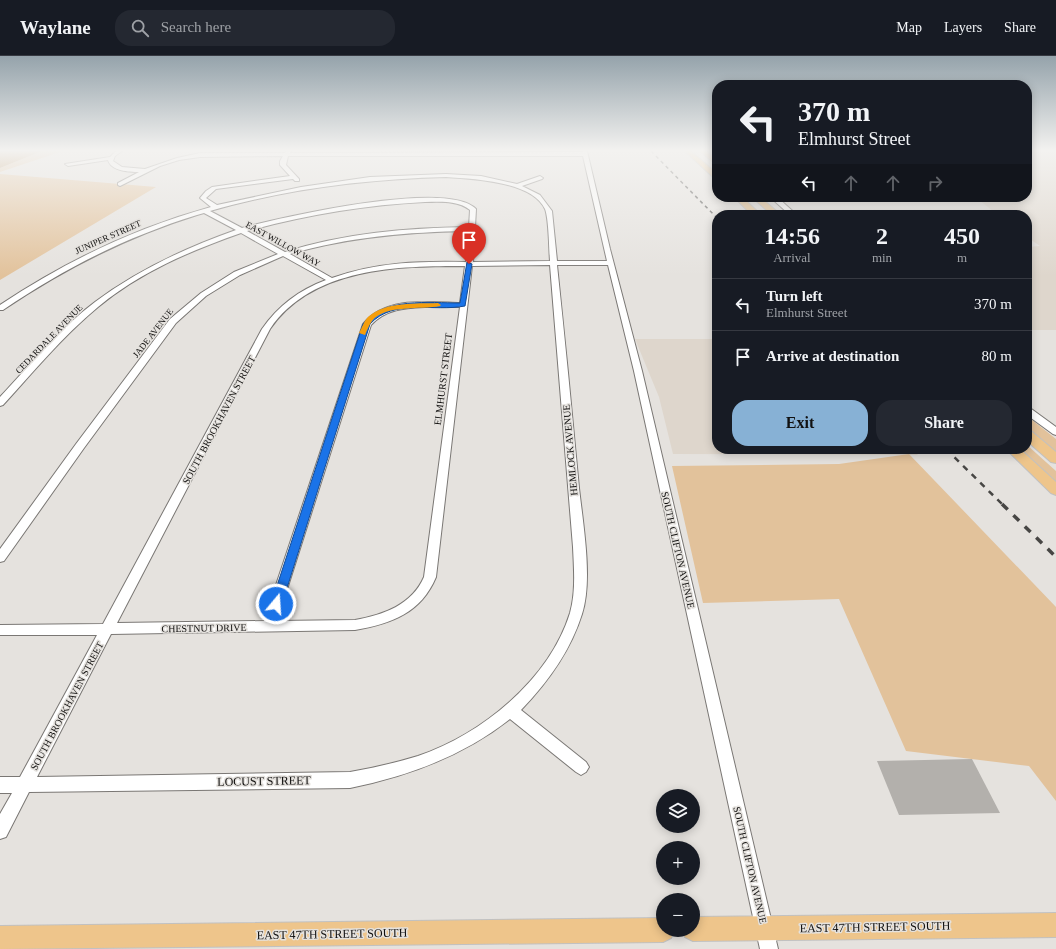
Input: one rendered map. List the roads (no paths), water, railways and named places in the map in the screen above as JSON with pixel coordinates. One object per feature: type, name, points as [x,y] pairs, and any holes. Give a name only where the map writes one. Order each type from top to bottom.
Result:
[{"type":"main road","points":[[743,202],[752,210]]},
{"type":"main road","points":[[762,202],[771,210]]},
{"type":"main road","points":[[1032,438],[1056,458]]},
{"type":"main road","points":[[1017,454],[1056,490]]},
{"type":"main road","name":"EAST 47TH STREET SOUTH","points":[[700,930],[766,939],[1056,924]]},
{"type":"main road","name":"EAST 47TH STREET SOUTH","points":[[0,938],[86,943],[656,930]]},
{"type":"street","points":[[207,193],[203,198],[216,208]]},
{"type":"street","name":"JUNIPER STREET","points":[[0,308],[52,274],[96,251],[149,229],[216,208],[281,193]]},
{"type":"street","name":"HEMLOCK AVENUE","points":[[510,710],[536,683],[557,655],[571,627],[579,599],[580,576],[579,547],[549,211],[539,198],[529,193]]},
{"type":"street","name":"SOUTH CLIFTON AVENUE","points":[[595,193],[610,263],[638,371],[766,939]]},
{"type":"street","name":"ELMHURST STREET","points":[[423,592],[430,577],[469,264],[474,211],[470,206],[452,201],[433,201]]},
{"type":"street","name":"CEDARDALE AVENUE","points":[[0,403],[82,316],[113,292],[136,277],[170,259],[206,243],[293,217],[328,210],[386,203],[433,201]]},
{"type":"street","points":[[779,202],[788,210]]},
{"type":"street","name":"EAST WILLOW WAY","points":[[206,211],[331,280]]},
{"type":"street","name":"JADE AVENUE","points":[[0,558],[80,446],[177,316],[194,300],[217,285],[245,270],[284,254],[326,242],[372,233],[417,229],[472,229]]},
{"type":"street","name":"SOUTH BROOKHAVEN STREET","points":[[0,831],[271,322],[295,299],[308,290],[331,280],[362,270],[382,266],[414,264],[610,263]]},
{"type":"street","points":[[269,627],[366,324],[374,315],[398,307],[420,305],[463,305]]},
{"type":"street","points":[[1032,414],[1056,432]]},
{"type":"street","name":"CHESTNUT DRIVE","points":[[0,630],[355,625],[374,622],[392,615],[408,605],[423,592]]},
{"type":"street","points":[[510,710],[581,767]]},
{"type":"street","name":"LOCUST STREET","points":[[0,785],[350,780],[367,778],[406,768],[444,753],[479,733],[510,710]]},
{"type":"railway","points":[[692,193],[712,213]]},
{"type":"railway","points":[[951,454],[1003,505]]},
{"type":"railway","points":[[1002,504],[1056,557]]}]
